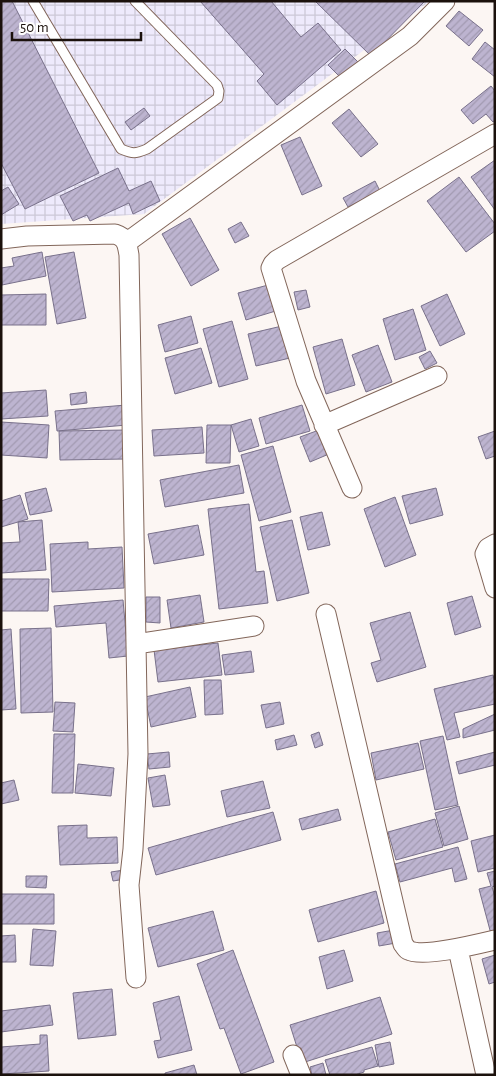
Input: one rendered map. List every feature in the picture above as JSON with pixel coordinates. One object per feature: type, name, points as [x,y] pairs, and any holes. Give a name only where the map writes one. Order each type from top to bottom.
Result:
[{"type":"street","points":[[126,243],[410,36],[445,1]]},
{"type":"street","points":[[352,488],[306,381],[271,268],[277,260],[495,134]]},
{"type":"street","points":[[1,239],[27,236],[115,234],[122,236],[129,255],[138,754],[133,849],[128,885],[136,978]]},
{"type":"street","points":[[324,425],[437,376]]},
{"type":"street","points":[[495,544],[488,548],[485,554],[495,588]]},
{"type":"street","points":[[326,614],[403,944],[408,950],[418,952],[458,949],[495,940]]},
{"type":"street","points":[[136,644],[254,626]]},
{"type":"street","points":[[458,949],[486,1075]]},
{"type":"street","points":[[293,1055],[301,1075]]},
{"type":"lane","points":[[33,1],[121,150],[136,153],[147,149],[218,98],[219,91],[217,85],[135,1]]},
{"type":"shaded area","points":[[1,1],[430,1],[144,214],[1,224]]},
{"type":"building","points":[[1,1],[12,1],[99,173],[25,209],[1,163]]},
{"type":"building","points":[[200,1],[271,1],[301,37],[318,23],[341,50],[277,105],[257,81],[264,74]]},
{"type":"building","points":[[315,1],[425,1],[371,56]]},
{"type":"building","points":[[459,11],[483,30],[469,46],[446,26]]},
{"type":"building","points":[[485,42],[495,50],[495,77],[472,59]]},
{"type":"building","points":[[345,49],[358,62],[342,79],[328,65]]},
{"type":"building","points":[[491,86],[495,91],[495,121],[493,122],[486,114],[473,124],[461,110]]},
{"type":"building","points":[[144,108],[150,116],[131,130],[125,122]]},
{"type":"building","points":[[349,109],[378,144],[361,157],[332,123]]},
{"type":"building","points":[[300,137],[322,186],[302,195],[281,145]]},
{"type":"building","points":[[495,160],[495,210],[471,177]]},
{"type":"building","points":[[118,168],[129,191],[151,181],[160,201],[133,214],[129,203],[90,221],[87,215],[73,221],[60,196]]},
{"type":"building","points":[[459,177],[495,224],[495,231],[466,252],[427,201]]},
{"type":"building","points":[[375,181],[380,191],[348,207],[343,198]]},
{"type":"building","points":[[8,187],[19,204],[1,215],[1,191]]},
{"type":"building","points":[[190,218],[219,270],[191,286],[162,234]]},
{"type":"building","points":[[241,222],[249,236],[235,243],[228,229]]},
{"type":"building","points":[[42,252],[46,276],[2,285],[1,268],[14,266],[12,258]]},
{"type":"building","points":[[74,252],[86,318],[57,324],[45,257]]},
{"type":"building","points":[[272,284],[279,310],[246,320],[238,293]]},
{"type":"building","points":[[306,290],[310,307],[298,310],[294,292]]},
{"type":"building","points":[[46,294],[46,325],[1,325],[1,295]]},
{"type":"building","points":[[447,294],[465,334],[440,346],[421,306]]},
{"type":"building","points":[[413,309],[426,350],[395,360],[383,319]]},
{"type":"building","points":[[191,316],[198,343],[165,352],[158,325]]},
{"type":"building","points":[[232,321],[248,379],[219,387],[203,329]]},
{"type":"building","points":[[282,326],[290,358],[256,366],[248,334]]},
{"type":"building","points":[[342,339],[355,385],[326,394],[313,347]]},
{"type":"building","points":[[378,345],[392,382],[366,392],[352,355]]},
{"type":"building","points":[[201,348],[212,383],[175,394],[165,358]]},
{"type":"building","points":[[430,351],[437,363],[425,369],[419,357]]},
{"type":"building","points":[[46,390],[48,416],[1,419],[1,393]]},
{"type":"building","points":[[86,392],[87,403],[71,405],[70,394]]},
{"type":"building","points":[[126,405],[127,425],[57,431],[55,411]]},
{"type":"building","points":[[302,405],[310,431],[266,444],[259,418]]},
{"type":"building","points":[[251,419],[259,446],[239,452],[231,425]]},
{"type":"building","points":[[1,422],[49,425],[47,458],[1,455]]},
{"type":"building","points":[[207,425],[231,425],[230,463],[206,463]]},
{"type":"building","points":[[202,427],[204,453],[154,456],[152,430]]},
{"type":"building","points":[[126,430],[127,459],[60,460],[59,431]]},
{"type":"building","points":[[319,430],[329,454],[310,462],[300,437]]},
{"type":"building","points":[[495,431],[495,456],[486,459],[478,437]]},
{"type":"building","points":[[273,446],[291,512],[259,521],[241,455]]},
{"type":"building","points":[[239,465],[244,493],[165,507],[160,480]]},
{"type":"building","points":[[46,488],[52,511],[30,515],[25,493]]},
{"type":"building","points":[[436,488],[443,515],[410,524],[402,496]]},
{"type":"building","points":[[20,495],[28,519],[1,527],[1,501]]},
{"type":"building","points":[[395,497],[416,555],[385,567],[364,509]]},
{"type":"building","points":[[249,504],[256,572],[264,571],[268,603],[219,609],[208,509]]},
{"type":"building","points":[[322,512],[330,545],[308,550],[300,517]]},
{"type":"building","points":[[42,520],[46,570],[1,573],[1,543],[20,542],[18,522]]},
{"type":"building","points":[[292,520],[309,593],[277,601],[260,527]]},
{"type":"building","points":[[198,525],[204,555],[154,564],[148,534]]},
{"type":"building","points":[[88,542],[88,549],[122,547],[124,588],[52,592],[50,544]]},
{"type":"building","points":[[1,579],[49,579],[48,611],[1,611]]},
{"type":"building","points":[[200,595],[204,622],[171,628],[167,600]]},
{"type":"building","points":[[472,596],[481,627],[455,635],[447,603]]},
{"type":"building","points":[[146,597],[160,597],[160,623],[146,622]]},
{"type":"building","points":[[123,600],[128,656],[109,658],[106,623],[56,627],[54,606]]},
{"type":"building","points":[[410,612],[426,667],[377,682],[371,663],[381,660],[370,623]]},
{"type":"building","points":[[51,628],[53,712],[21,713],[20,629]]},
{"type":"building","points":[[11,629],[16,709],[1,710],[1,630]]},
{"type":"building","points":[[218,643],[222,675],[158,682],[154,650]]},
{"type":"building","points":[[251,651],[254,672],[225,675],[222,655]]},
{"type":"building","points":[[493,675],[495,704],[454,713],[460,737],[447,740],[434,689]]},
{"type":"building","points":[[204,680],[221,680],[223,714],[205,715]]},
{"type":"building","points":[[190,687],[196,717],[151,727],[145,697]]},
{"type":"building","points":[[55,702],[75,703],[73,732],[53,731]]},
{"type":"building","points":[[280,702],[284,724],[266,728],[261,705]]},
{"type":"building","points":[[495,714],[495,730],[463,738],[463,729]]},
{"type":"building","points":[[319,732],[323,745],[315,748],[311,735]]},
{"type":"building","points":[[54,734],[75,734],[73,793],[52,793]]},
{"type":"building","points":[[294,735],[297,745],[277,750],[275,740]]},
{"type":"building","points":[[443,736],[458,805],[435,810],[420,741]]},
{"type":"building","points":[[418,743],[424,769],[376,780],[371,753]]},
{"type":"building","points":[[169,752],[170,767],[149,769],[147,754]]},
{"type":"building","points":[[495,752],[495,765],[459,774],[456,762]]},
{"type":"building","points":[[78,764],[114,768],[111,796],[75,793]]},
{"type":"building","points":[[165,775],[170,805],[153,807],[148,778]]},
{"type":"building","points":[[14,780],[19,800],[1,804],[1,783]]},
{"type":"building","points":[[263,781],[270,808],[227,817],[221,791]]},
{"type":"building","points":[[459,806],[468,839],[444,846],[435,813]]},
{"type":"building","points":[[338,809],[341,820],[302,830],[299,819]]},
{"type":"building","points":[[273,812],[281,840],[156,875],[148,848]]},
{"type":"building","points":[[435,819],[443,847],[396,860],[388,832]]},
{"type":"building","points":[[87,825],[87,838],[117,837],[118,863],[60,865],[58,826]]},
{"type":"building","points":[[495,835],[495,868],[478,872],[471,841]]},
{"type":"building","points":[[458,847],[467,879],[455,882],[452,868],[400,882],[395,864]]},
{"type":"building","points":[[124,870],[126,879],[113,881],[111,872]]},
{"type":"building","points":[[495,871],[495,886],[492,887],[495,897],[495,933],[491,934],[479,889],[491,886],[487,873]]},
{"type":"building","points":[[26,876],[47,876],[46,888],[26,887]]},
{"type":"building","points":[[376,891],[384,923],[318,942],[309,910]]},
{"type":"building","points":[[1,894],[54,894],[54,924],[1,924]]},
{"type":"building","points":[[213,911],[224,950],[158,967],[148,928]]},
{"type":"building","points":[[33,929],[56,931],[53,966],[30,965]]},
{"type":"building","points":[[394,930],[396,943],[379,946],[377,933]]},
{"type":"building","points":[[15,935],[16,962],[1,962],[1,936]]},
{"type":"building","points":[[233,950],[274,1062],[241,1074],[224,1028],[220,1029],[197,964]]},
{"type":"building","points":[[344,950],[353,981],[327,989],[319,957]]},
{"type":"building","points":[[495,955],[495,982],[489,984],[482,959]]},
{"type":"building","points":[[112,989],[116,1035],[78,1039],[73,993]]},
{"type":"building","points":[[179,996],[192,1050],[158,1058],[154,1041],[161,1040],[153,1003]]},
{"type":"building","points":[[380,997],[392,1034],[302,1063],[290,1025]]},
{"type":"building","points":[[50,1005],[53,1025],[1,1032],[1,1011]]},
{"type":"building","points":[[40,1035],[47,1035],[49,1071],[1,1074],[1,1047],[40,1044]]},
{"type":"building","points":[[390,1042],[394,1064],[379,1067],[375,1045]]},
{"type":"building","points":[[372,1047],[378,1066],[355,1075],[330,1075],[325,1060]]},
{"type":"building","points":[[323,1063],[326,1075],[312,1075],[310,1067]]},
{"type":"building","points":[[194,1065],[197,1075],[165,1075],[165,1073]]}]
